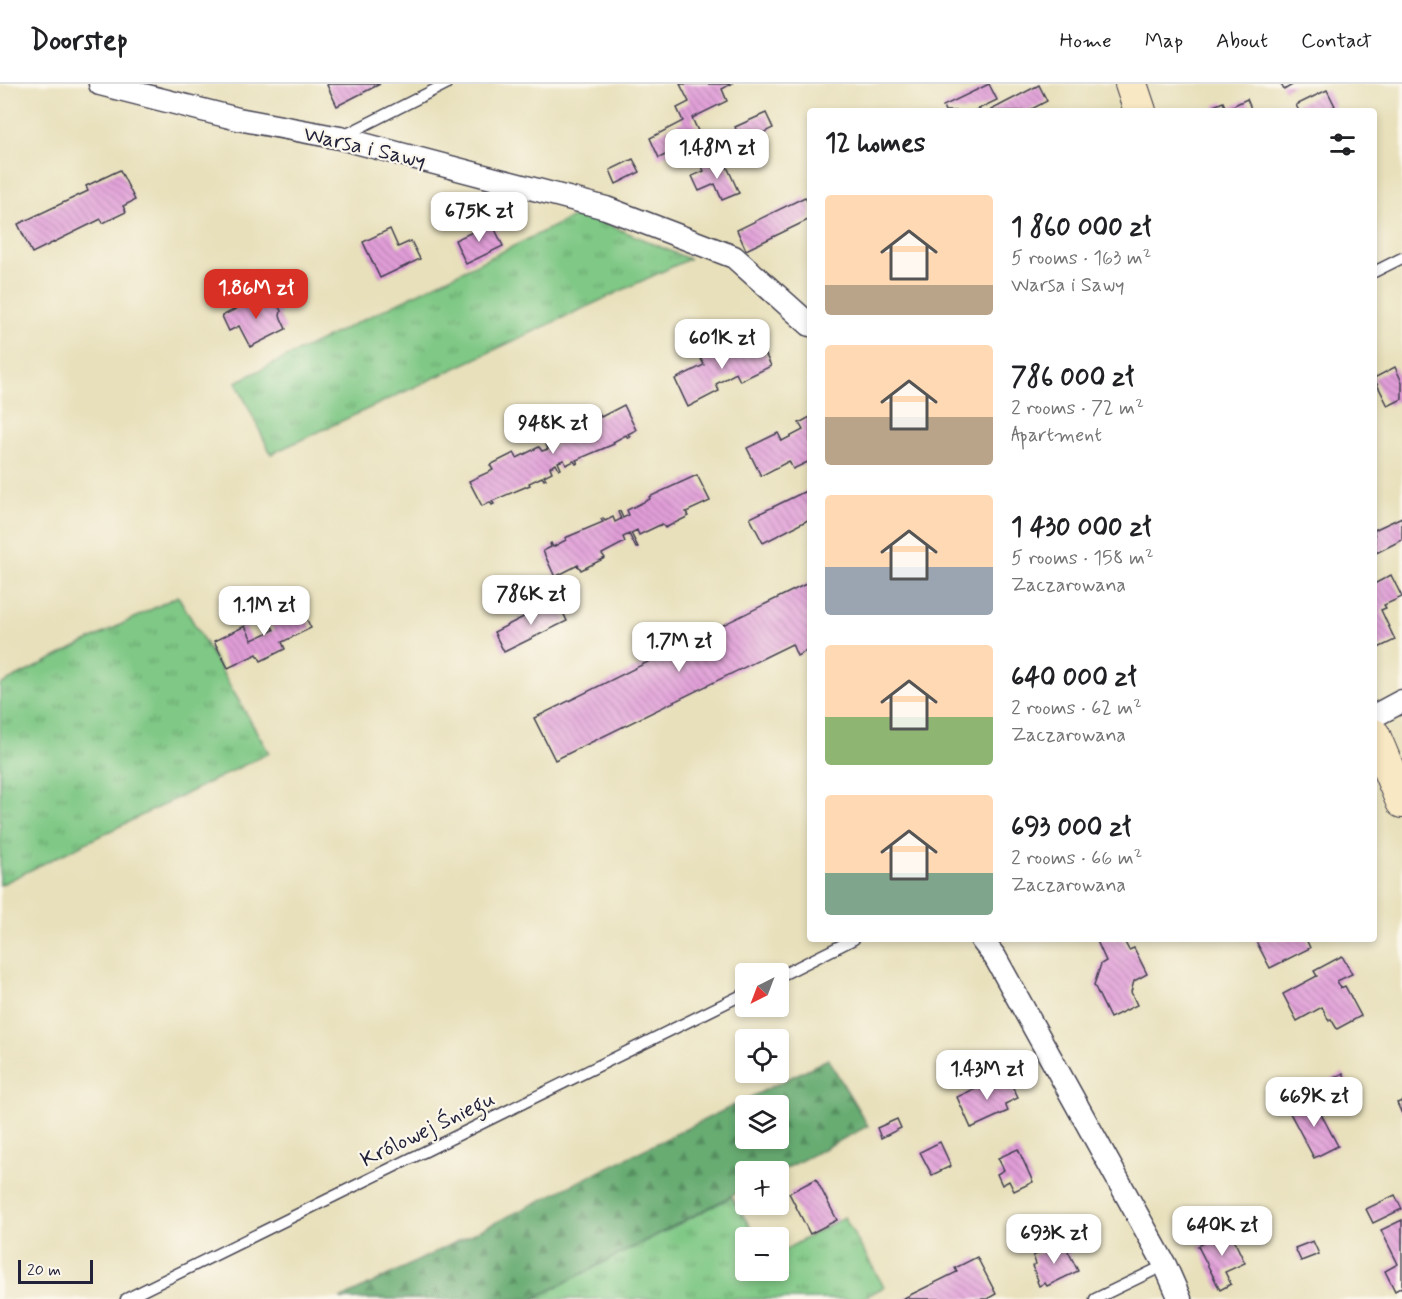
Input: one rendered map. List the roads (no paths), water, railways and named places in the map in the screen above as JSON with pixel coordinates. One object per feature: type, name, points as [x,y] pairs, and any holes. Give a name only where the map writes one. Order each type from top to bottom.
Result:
[{"type":"main road","points":[[1131,84],[1139,108]]},
{"type":"main road","points":[[1377,742],[1402,802]]},
{"type":"street","name":"Warsa i Sawy","points":[[100,84],[238,119],[340,138],[606,208],[734,257],[807,322]]},
{"type":"street","points":[[1377,714],[1402,701]]},
{"type":"street","points":[[983,942],[1000,968],[1165,1265],[1180,1299]]},
{"type":"lane","points":[[340,138],[446,84]]},
{"type":"lane","points":[[1377,270],[1402,258]]},
{"type":"lane","points":[[789,971],[848,942]]},
{"type":"lane","name":"Królowej Śniegu","points":[[126,1299],[735,998]]},
{"type":"lane","points":[[1095,1299],[1165,1265]]}]
